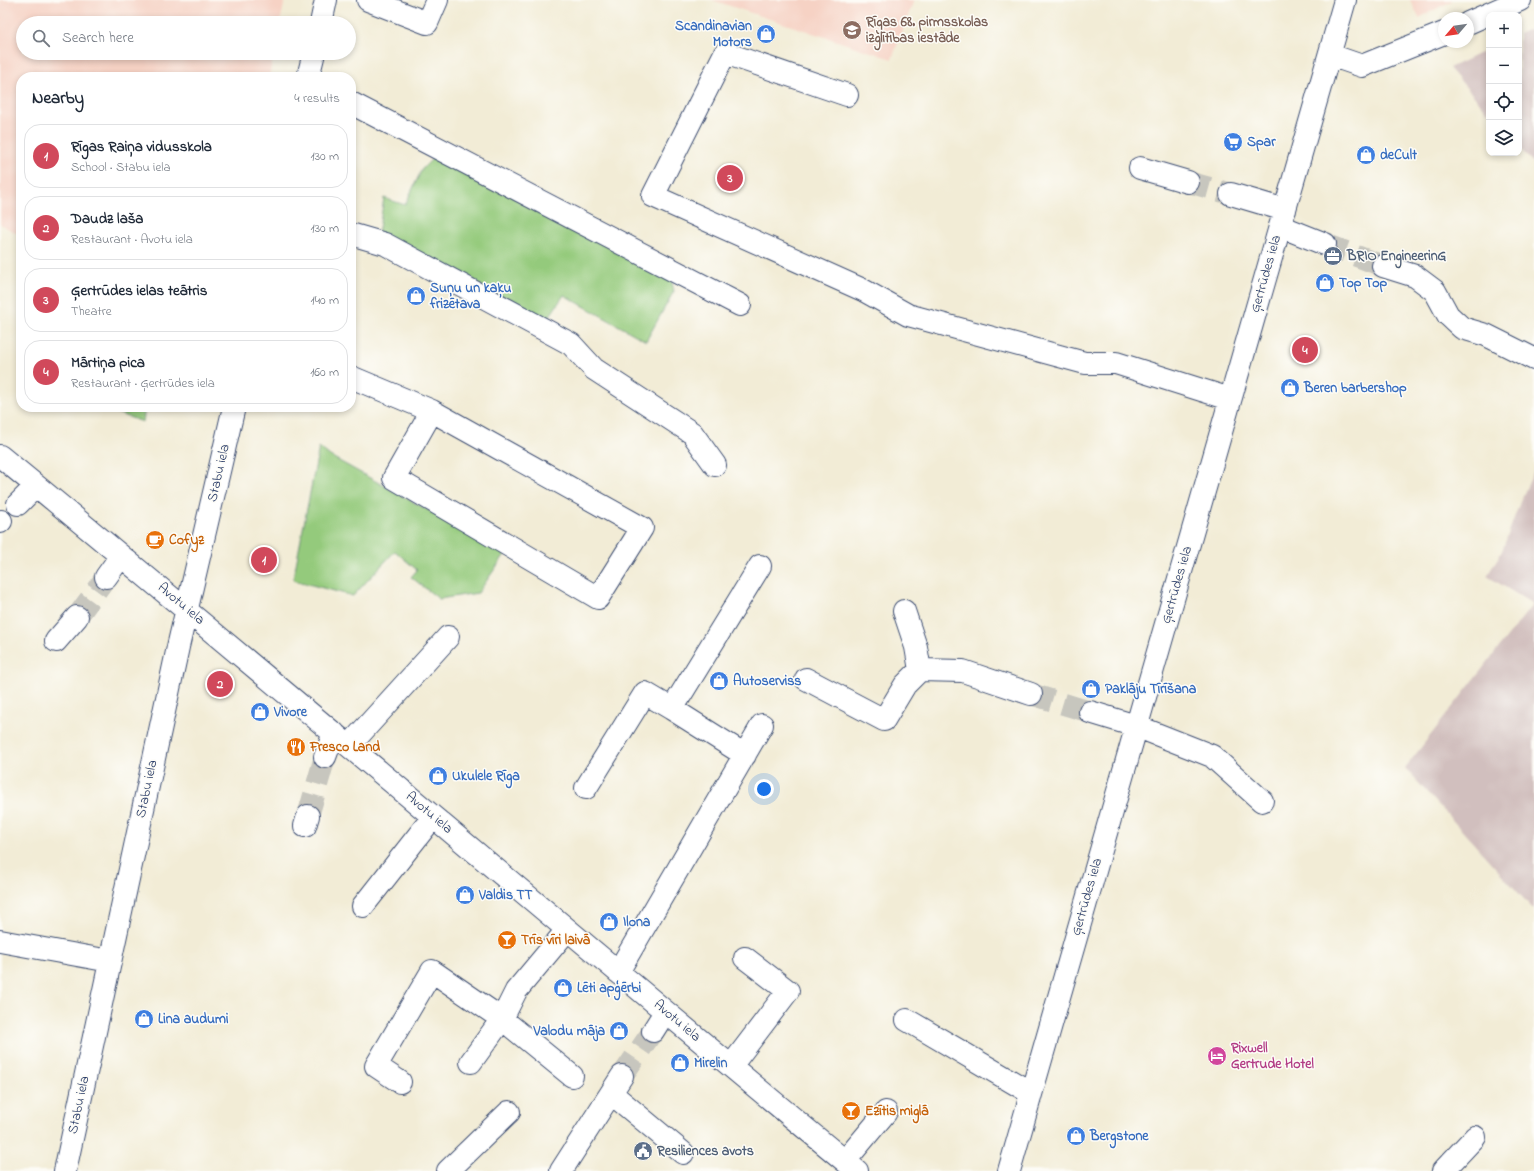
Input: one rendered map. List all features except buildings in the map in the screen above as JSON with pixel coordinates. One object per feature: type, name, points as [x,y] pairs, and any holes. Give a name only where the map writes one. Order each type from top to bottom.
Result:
[{"type":"street","points":[[323,16],[326,0]]},
{"type":"street","points":[[368,0],[427,23],[437,0]]},
{"type":"street","name":"Ģertrūdes iela","points":[[1009,1171],[1345,0]]},
{"type":"street","points":[[1474,20],[1520,0]]},
{"type":"street","points":[[1330,55],[1362,66],[1438,35]]},
{"type":"street","points":[[847,96],[725,53],[653,196],[862,290],[908,315],[1085,363],[1116,363],[1230,399]]},
{"type":"street","points":[[309,72],[312,60]]},
{"type":"street","points":[[356,106],[740,305]]},
{"type":"street","points":[[1140,168],[1188,182]]},
{"type":"street","points":[[1231,194],[1283,218],[1326,244]]},
{"type":"street","points":[[356,236],[385,244],[571,344],[594,369],[692,433],[715,465]]},
{"type":"street","points":[[1383,266],[1415,276],[1435,291],[1448,315],[1462,328],[1486,335],[1534,359]]},
{"type":"street","points":[[356,379],[432,411],[642,528],[598,598],[394,478],[432,411]]},
{"type":"street","name":"Stabu iela","points":[[64,1171],[187,609],[233,412]]},
{"type":"street","name":"Avotu iela","points":[[0,456],[187,609],[433,818],[851,1166]]},
{"type":"street","points":[[18,504],[36,486]]},
{"type":"street","points":[[106,577],[121,556]]},
{"type":"street","points":[[672,709],[760,566]]},
{"type":"street","points":[[904,611],[916,648],[920,670]]},
{"type":"street","points":[[56,641],[77,617]]},
{"type":"street","points":[[325,758],[448,637]]},
{"type":"street","points":[[806,679],[884,720],[905,685],[920,670],[963,672],[1031,694]]},
{"type":"street","points":[[586,788],[645,693],[745,755]]},
{"type":"street","points":[[1090,712],[1136,726],[1212,756],[1262,801]]},
{"type":"street","points":[[618,972],[762,725]]},
{"type":"street","points":[[363,906],[433,818]]},
{"type":"street","points":[[471,1062],[502,1019],[516,991],[567,930]]},
{"type":"street","points":[[0,941],[110,961]]},
{"type":"street","points":[[731,1066],[788,990],[745,958]]},
{"type":"street","points":[[400,1082],[376,1066],[432,971],[502,1019],[572,1076]]},
{"type":"street","points":[[653,1031],[666,1012]]},
{"type":"street","points":[[906,1020],[1031,1093]]},
{"type":"street","points":[[561,1171],[616,1085],[683,1153]]},
{"type":"street","points":[[448,1171],[509,1112]]},
{"type":"street","points":[[851,1166],[886,1112]]},
{"type":"street","points":[[1443,1171],[1475,1137]]},
{"type":"shaded area","points":[[0,0],[285,0],[282,16],[16,16],[16,60],[273,60],[270,72],[16,72],[16,233],[0,224]]},
{"type":"shaded area","name":"Rīgas 68. pirmsskolas izglītības iestāde","points":[[712,0],[914,0],[892,59]]},
{"type":"shaded area","points":[[1410,0],[1453,0],[1419,18]]},
{"type":"shaded area","points":[[1534,27],[1534,164],[1522,150],[1522,33]]},
{"type":"shaded area","points":[[1486,50],[1486,110],[1449,68]]},
{"type":"shaded area","points":[[1534,471],[1534,910],[1405,768],[1533,604],[1487,576],[1502,551],[1520,502]]},
{"type":"green space","points":[[437,154],[670,274],[674,291],[646,341],[564,295],[547,320],[378,234],[384,198],[405,205],[422,169]]},
{"type":"green space","points":[[114,412],[144,412],[143,422]]},
{"type":"green space","points":[[319,447],[330,456],[506,553],[478,593],[439,599],[411,577],[417,570],[395,551],[353,596],[293,580]]},
{"type":"tunnel","points":[[1188,182],[1231,194]]},
{"type":"tunnel","points":[[1325,244],[1383,266]]},
{"type":"tunnel","points":[[77,617],[106,577]]},
{"type":"tunnel","points":[[1031,694],[1090,712]]},
{"type":"tunnel","points":[[308,816],[325,757]]},
{"type":"tunnel","points":[[622,1076],[653,1031]]},
{"type":"place","name":"Rīgas 68. pirmsskolas izglītības iestāde","points":[[852,30]]},
{"type":"place","name":"Scandinavian Motors","points":[[766,34]]},
{"type":"place","name":"Spar","points":[[1233,142]]},
{"type":"place","name":"deCult","points":[[1366,155]]},
{"type":"place","name":"Ģertrūdes ielas teātris","points":[[730,178]]},
{"type":"place","name":"BRIO EngineerinG","points":[[1333,256]]},
{"type":"place","name":"Top Top","points":[[1325,283]]},
{"type":"place","name":"Suņu un kaķu frizētava","points":[[416,296]]},
{"type":"place","name":"Mārtiņa pica","points":[[1305,350]]},
{"type":"place","name":"Beren barbershop","points":[[1290,388]]},
{"type":"place","name":"Cofyz","points":[[155,540]]},
{"type":"place","name":"Rīgas Raiņa vidusskola","points":[[264,560]]},
{"type":"place","name":"Autoserviss","points":[[719,681]]},
{"type":"place","name":"Daudz laša","points":[[220,684]]},
{"type":"place","name":"Paklāju Tīrīšana","points":[[1091,689]]},
{"type":"place","name":"Vivore","points":[[260,712]]},
{"type":"place","name":"Fresco Land","points":[[296,747]]},
{"type":"place","name":"Ukulele Rīga","points":[[438,776]]},
{"type":"place","name":"Valdis TT","points":[[465,895]]},
{"type":"place","name":"Ilona","points":[[609,922]]},
{"type":"place","name":"Trīs vīri laivā","points":[[507,940]]},
{"type":"place","name":"Lēti apģērbi","points":[[563,988]]},
{"type":"place","name":"Lina audumi","points":[[144,1019]]},
{"type":"place","name":"Valodu māja","points":[[619,1031]]},
{"type":"place","name":"Rixwell Gertrude Hotel","points":[[1217,1056]]},
{"type":"place","name":"Mirelin","points":[[680,1063]]},
{"type":"place","name":"Ezītis miglā","points":[[851,1111]]},
{"type":"place","name":"Bergstone","points":[[1076,1136]]},
{"type":"place","name":"Resiliences avots","points":[[643,1151]]}]
